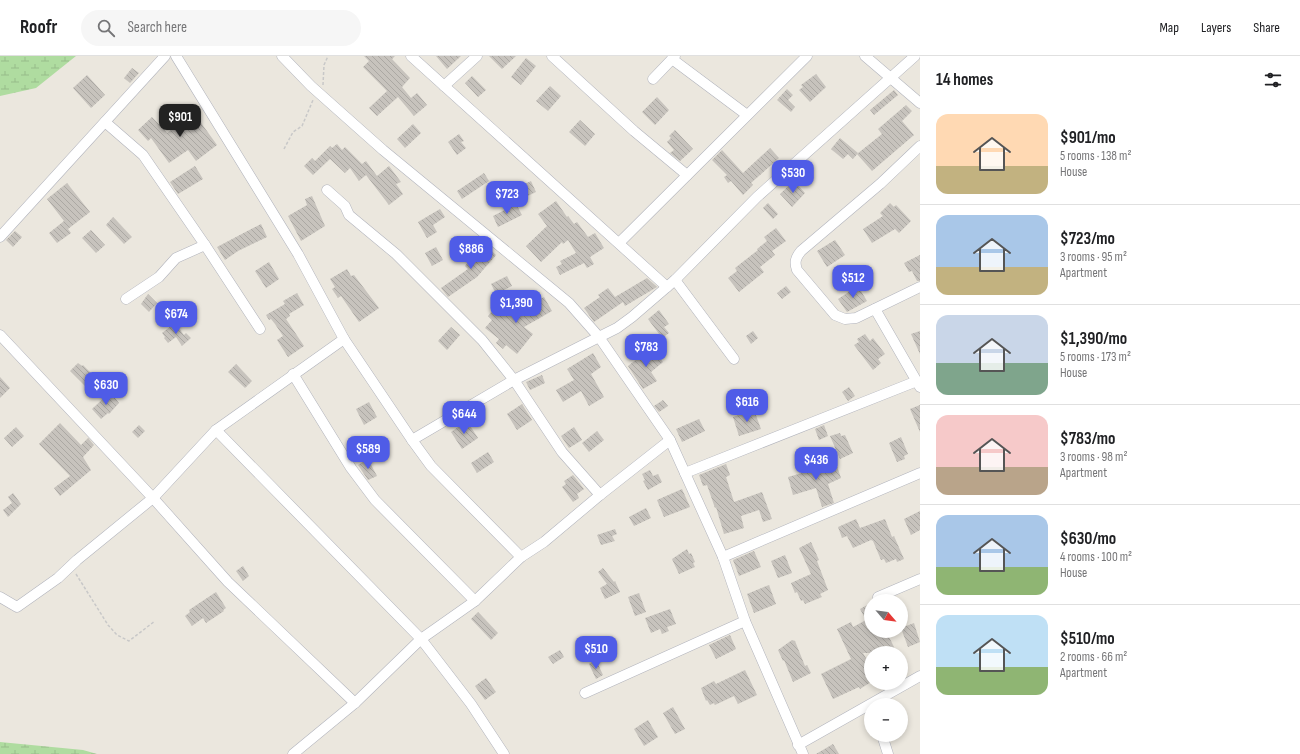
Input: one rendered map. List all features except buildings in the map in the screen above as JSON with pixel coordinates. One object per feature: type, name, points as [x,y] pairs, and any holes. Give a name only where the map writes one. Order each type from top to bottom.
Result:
[{"type":"street","points":[[0,237],[165,56]]},
{"type":"street","points":[[176,56],[298,254],[344,339],[412,440],[431,466],[521,557]]},
{"type":"street","points":[[282,56],[318,93],[383,150],[569,303],[599,337],[670,440],[723,557],[745,621],[800,750],[864,710]]},
{"type":"street","points":[[411,56],[619,243],[671,283],[734,359]]},
{"type":"street","points":[[444,86],[477,56]]},
{"type":"street","points":[[552,56],[634,130],[687,175]]},
{"type":"street","points":[[619,243],[807,56]]},
{"type":"street","points":[[865,56],[920,103]]},
{"type":"street","points":[[412,440],[514,380],[599,337],[632,317],[671,283],[757,197],[915,56]]},
{"type":"street","points":[[653,78],[674,57],[747,115]]},
{"type":"street","points":[[105,122],[142,155],[205,245],[260,329]]},
{"type":"street","points":[[920,146],[880,184],[797,256],[795,264],[797,270],[835,314],[845,319],[856,318],[920,287]]},
{"type":"street","points":[[327,190],[345,206],[349,215],[396,254],[482,340],[514,380],[562,452],[600,495]]},
{"type":"street","points":[[126,299],[159,277],[176,258],[205,245]]},
{"type":"street","points":[[685,473],[918,384],[876,309]]},
{"type":"street","points":[[0,335],[228,582],[355,703]]},
{"type":"street","points":[[0,596],[17,607],[58,578],[152,498],[216,430],[292,374],[344,339]]},
{"type":"street","points":[[292,374],[351,468],[374,500],[475,601]]},
{"type":"street","points":[[216,430],[421,639],[471,704],[504,754]]},
{"type":"street","points":[[293,754],[355,703],[421,639],[475,601],[521,557],[544,542],[600,495],[670,440]]},
{"type":"street","points":[[723,557],[920,473]]},
{"type":"street","points":[[883,594],[920,579]]},
{"type":"street","points":[[586,694],[745,621]]},
{"type":"street","points":[[884,698],[920,676]]},
{"type":"street","points":[[884,742],[888,754]]},
{"type":"path","points":[[284,149],[293,132],[302,126],[310,104],[324,82],[324,65],[328,56]]},
{"type":"path","points":[[72,565],[91,599],[117,635],[129,641],[155,621]]},
{"type":"green space","points":[[0,56],[76,56],[36,88],[0,96]]},
{"type":"green space","points":[[0,742],[83,750],[97,754],[0,754]]}]
